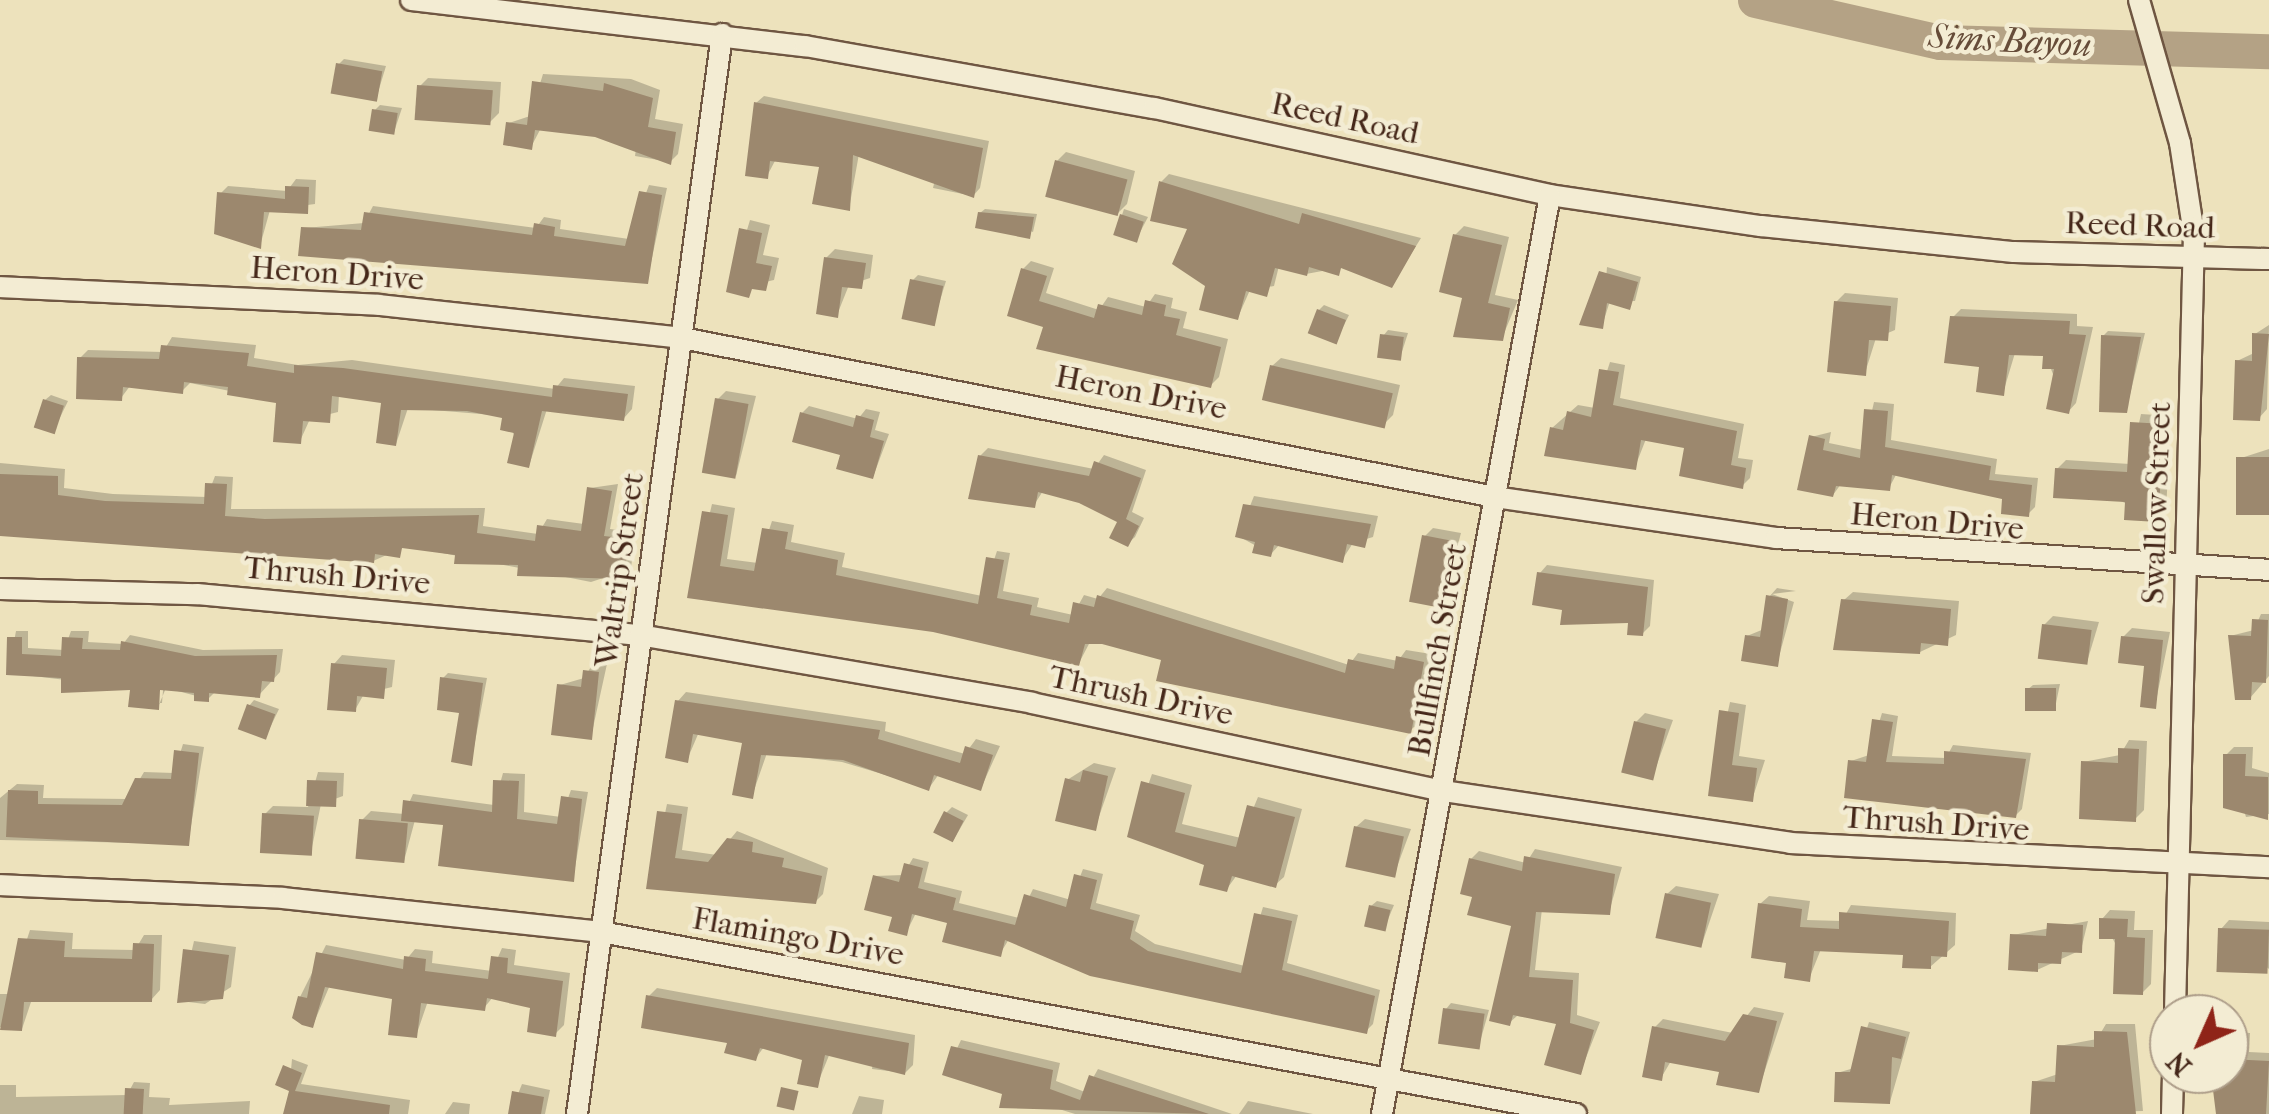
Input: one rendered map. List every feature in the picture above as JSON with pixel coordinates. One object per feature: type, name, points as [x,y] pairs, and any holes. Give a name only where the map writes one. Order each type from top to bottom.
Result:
[{"type":"street","name":"Reed Road","points":[[411,0],[722,34],[1154,108],[1550,196],[2014,252],[2269,259]]},
{"type":"street","name":"Swallow Street","points":[[2138,0],[2180,143],[2193,228],[2175,994]]},
{"type":"street","name":"Waltrip Street","points":[[577,1114],[722,34]]},
{"type":"street","name":"Bullfinch Street","points":[[1382,1114],[1550,196]]},
{"type":"street","name":"Heron Drive","points":[[0,286],[379,305],[682,338],[1495,497],[1776,538],[2185,570],[2269,570]]},
{"type":"street","name":"Thrush Drive","points":[[0,588],[216,596],[640,636],[1032,704],[1444,790],[1790,843],[2178,868],[2269,867]]},
{"type":"street","name":"Flamingo Drive","points":[[0,885],[283,898],[601,932],[1387,1086],[1576,1114]]},
{"type":"building","points":[[336,63],[382,71],[377,102],[331,94]]},
{"type":"building","points":[[532,81],[603,91],[604,83],[653,98],[648,127],[676,132],[671,165],[595,137],[535,130],[532,150],[503,145],[506,122],[527,125]]},
{"type":"building","points":[[417,85],[493,90],[490,125],[415,120]]},
{"type":"building","points":[[754,102],[983,148],[974,198],[853,155],[850,211],[812,204],[819,167],[770,161],[768,179],[745,176]]},
{"type":"building","points":[[372,109],[398,113],[394,135],[369,131]]},
{"type":"building","points":[[1055,160],[1127,179],[1118,216],[1045,197]]},
{"type":"building","points":[[1159,181],[1299,224],[1302,213],[1416,246],[1392,288],[1341,268],[1339,276],[1309,267],[1307,276],[1275,268],[1267,297],[1246,291],[1238,320],[1199,310],[1205,286],[1172,264],[1187,229],[1150,221]]},
{"type":"building","points":[[285,186],[309,187],[308,214],[264,212],[261,249],[214,234],[217,192],[285,199]]},
{"type":"building","points":[[639,191],[662,195],[648,284],[298,256],[301,227],[361,230],[364,212],[532,235],[534,223],[555,227],[554,236],[625,246]]},
{"type":"building","points":[[978,212],[1034,217],[1030,239],[975,228]]},
{"type":"building","points":[[1120,214],[1144,222],[1137,243],[1113,235]]},
{"type":"building","points":[[739,228],[762,233],[756,263],[772,266],[766,291],[752,289],[749,298],[726,292]]},
{"type":"building","points":[[1453,234],[1502,245],[1488,303],[1510,308],[1503,341],[1453,337],[1462,298],[1439,292]]},
{"type":"building","points":[[824,257],[866,263],[862,289],[842,287],[838,318],[816,314]]},
{"type":"building","points":[[1021,268],[1047,276],[1039,301],[1094,318],[1098,304],[1142,315],[1145,300],[1166,305],[1164,316],[1180,319],[1176,335],[1221,347],[1211,388],[1036,349],[1043,327],[1007,316]]},
{"type":"building","points":[[1599,271],[1638,282],[1630,310],[1607,303],[1603,329],[1579,325]]},
{"type":"building","points":[[910,279],[943,286],[935,326],[901,319]]},
{"type":"building","points":[[1834,301],[1891,306],[1888,341],[1869,340],[1866,376],[1827,372]]},
{"type":"building","points":[[1317,309],[1346,320],[1337,344],[1308,333]]},
{"type":"building","points":[[1950,316],[2070,321],[2069,334],[2086,335],[2069,414],[2046,409],[2054,369],[2042,369],[2043,356],[2009,355],[2004,396],[1976,392],[1979,367],[1944,363]]},
{"type":"building","points":[[2252,333],[2269,334],[2260,421],[2233,420],[2235,360],[2252,361]]},
{"type":"building","points":[[1380,334],[1404,337],[1401,361],[1377,358]]},
{"type":"building","points":[[2101,335],[2141,337],[2127,413],[2099,412]]},
{"type":"building","points":[[161,345],[249,353],[247,366],[294,373],[294,365],[343,368],[552,397],[553,385],[628,394],[624,421],[542,411],[529,468],[507,463],[514,433],[500,430],[502,418],[467,411],[401,410],[396,446],[376,443],[381,403],[332,396],[330,423],[303,421],[301,444],[273,442],[276,403],[227,395],[228,387],[184,382],[183,394],[123,387],[122,401],[76,399],[77,357],[159,359]]},
{"type":"building","points":[[1270,365],[1393,393],[1385,428],[1262,400]]},
{"type":"building","points":[[1599,369],[1619,372],[1613,405],[1737,431],[1731,465],[1746,468],[1743,489],[1679,476],[1684,448],[1641,440],[1636,470],[1544,456],[1550,427],[1563,430],[1567,411],[1591,417]]},
{"type":"building","points":[[715,398],[748,404],[735,479],[702,473]]},
{"type":"building","points":[[43,399],[64,406],[55,434],[34,428]]},
{"type":"building","points":[[1864,409],[1888,411],[1885,447],[1991,466],[1989,480],[2032,485],[2029,517],[2001,514],[2002,499],[1892,475],[1890,491],[1836,486],[1833,497],[1797,490],[1809,435],[1825,439],[1823,450],[1860,458]]},
{"type":"building","points":[[800,412],[853,427],[856,415],[874,420],[870,437],[884,441],[873,479],[836,469],[840,455],[792,442]]},
{"type":"building","points":[[2130,422],[2164,424],[2158,522],[2124,520],[2125,502],[2053,498],[2055,468],[2127,472]]},
{"type":"building","points":[[978,455],[1089,476],[1094,461],[1141,478],[1126,519],[1139,526],[1128,547],[1109,538],[1117,522],[1079,503],[1038,492],[1035,508],[968,499]]},
{"type":"building","points":[[2236,457],[2269,457],[2269,515],[2236,515]]},
{"type":"building","points":[[0,474],[58,476],[58,495],[105,501],[204,504],[205,483],[227,484],[225,516],[265,519],[479,515],[477,533],[535,541],[537,525],[581,531],[587,487],[612,491],[604,536],[629,539],[624,579],[517,576],[518,565],[454,564],[455,555],[402,548],[400,558],[375,554],[374,563],[0,536]]},
{"type":"building","points":[[1243,504],[1371,524],[1365,548],[1347,544],[1343,563],[1274,545],[1271,557],[1252,553],[1255,542],[1235,537]]},
{"type":"building","points":[[702,511],[728,515],[720,566],[754,571],[762,528],[788,532],[785,549],[838,560],[836,575],[978,604],[986,557],[1004,560],[997,598],[1032,605],[1030,615],[1069,623],[1073,602],[1094,607],[1097,595],[1345,673],[1348,659],[1394,669],[1396,656],[1424,662],[1411,734],[1156,681],[1161,660],[1102,644],[1085,644],[1079,666],[933,632],[687,598]]},
{"type":"building","points":[[1422,535],[1454,541],[1441,608],[1409,602]]},
{"type":"building","points":[[1537,572],[1648,587],[1643,636],[1627,635],[1628,623],[1560,625],[1562,610],[1532,605]]},
{"type":"building","points":[[1766,595],[1788,599],[1778,667],[1741,661],[1745,635],[1760,637]]},
{"type":"building","points":[[1841,599],[1951,609],[1948,646],[1921,643],[1920,654],[1833,650]]},
{"type":"building","points":[[2252,619],[2268,620],[2266,683],[2252,682],[2251,700],[2235,700],[2228,635],[2251,636]]},
{"type":"building","points":[[2042,624],[2092,630],[2087,665],[2038,659]]},
{"type":"building","points":[[2121,636],[2163,640],[2156,709],[2140,707],[2144,666],[2118,663]]},
{"type":"building","points":[[7,637],[22,637],[22,654],[61,656],[62,637],[83,638],[82,649],[120,650],[121,641],[195,656],[277,655],[274,682],[262,681],[260,698],[209,693],[209,702],[194,701],[194,693],[160,690],[159,710],[128,707],[130,690],[61,693],[61,678],[6,675]]},
{"type":"building","points":[[331,663],[387,668],[384,699],[357,696],[356,712],[327,710]]},
{"type":"building","points":[[583,670],[599,672],[592,740],[551,735],[557,684],[581,687]]},
{"type":"building","points":[[440,677],[483,683],[472,766],[451,762],[459,713],[437,710]]},
{"type":"building","points":[[2025,688],[2056,688],[2056,711],[2025,711]]},
{"type":"building","points":[[675,700],[880,730],[878,739],[960,763],[965,746],[993,755],[981,791],[934,775],[929,791],[843,760],[761,755],[753,799],[732,795],[742,743],[693,734],[688,763],[665,758]]},
{"type":"building","points":[[247,704],[275,714],[266,740],[238,729]]},
{"type":"building","points":[[1719,710],[1739,713],[1732,765],[1757,768],[1753,802],[1708,796]]},
{"type":"building","points":[[1872,719],[1893,722],[1886,762],[1944,764],[1944,751],[2026,759],[2016,818],[1844,798],[1848,760],[1866,762]]},
{"type":"building","points":[[1634,721],[1666,729],[1653,780],[1621,772]]},
{"type":"building","points":[[2118,748],[2139,749],[2136,822],[2079,819],[2081,761],[2118,763]]},
{"type":"building","points":[[174,750],[199,753],[189,846],[6,837],[8,790],[38,791],[38,804],[122,805],[135,778],[171,779]]},
{"type":"building","points":[[2223,754],[2246,754],[2245,776],[2268,777],[2268,820],[2223,808]]},
{"type":"building","points":[[1083,770],[1108,776],[1096,831],[1055,821],[1065,778],[1080,782]]},
{"type":"building","points":[[307,780],[337,781],[336,807],[306,806]]},
{"type":"building","points":[[493,780],[519,781],[517,819],[557,824],[561,796],[582,799],[574,882],[438,866],[443,825],[401,821],[403,800],[492,812]]},
{"type":"building","points":[[1141,781],[1185,793],[1175,832],[1236,847],[1247,805],[1295,817],[1276,888],[1232,876],[1227,892],[1199,885],[1204,865],[1127,837]]},
{"type":"building","points":[[657,811],[682,814],[675,858],[708,862],[727,838],[753,842],[752,852],[784,858],[782,867],[822,876],[816,904],[646,889]]},
{"type":"building","points":[[944,811],[964,821],[953,842],[933,832]]},
{"type":"building","points":[[262,813],[314,816],[312,856],[260,853]]},
{"type":"building","points":[[359,819],[408,823],[404,863],[356,859]]},
{"type":"building","points":[[1354,826],[1404,837],[1395,878],[1345,867]]},
{"type":"building","points":[[1524,856],[1615,874],[1610,915],[1536,912],[1529,977],[1573,980],[1570,1023],[1594,1030],[1581,1075],[1544,1065],[1556,1024],[1513,1015],[1510,1026],[1489,1021],[1511,926],[1467,915],[1472,897],[1460,894],[1469,858],[1522,871]]},
{"type":"building","points":[[904,863],[923,868],[918,888],[956,898],[953,910],[1015,925],[1024,894],[1066,907],[1074,874],[1097,880],[1090,909],[1134,921],[1130,939],[1148,951],[1241,973],[1254,913],[1292,921],[1282,970],[1375,996],[1367,1034],[1090,976],[1005,940],[1001,957],[942,942],[947,923],[912,914],[907,936],[888,931],[892,917],[864,910],[873,875],[899,882]]},
{"type":"building","points":[[1665,893],[1711,903],[1701,948],[1655,938]]},
{"type":"building","points":[[1758,903],[1802,909],[1800,927],[1839,929],[1839,912],[1949,921],[1947,957],[1931,956],[1931,969],[1902,968],[1903,955],[1814,951],[1810,982],[1784,978],[1786,963],[1751,958]]},
{"type":"building","points":[[1369,905],[1390,910],[1385,931],[1364,926]]},
{"type":"building","points":[[2099,918],[2128,919],[2127,937],[2145,938],[2143,995],[2113,994],[2115,939],[2099,939]]},
{"type":"building","points":[[2047,923],[2083,925],[2082,953],[2062,952],[2061,964],[2038,963],[2038,972],[2008,970],[2010,934],[2046,936]]},
{"type":"building","points":[[2218,928],[2269,930],[2267,974],[2216,972]]},
{"type":"building","points":[[18,938],[65,941],[64,957],[132,959],[133,943],[154,944],[152,1002],[24,1002],[22,1031],[0,1030]]},
{"type":"building","points":[[183,949],[229,955],[223,999],[177,1003]]},
{"type":"building","points":[[316,952],[403,969],[404,956],[426,959],[425,971],[488,979],[491,956],[508,958],[507,973],[563,981],[556,1037],[527,1032],[530,1008],[487,998],[485,1011],[421,1003],[417,1038],[388,1035],[392,999],[325,987],[313,1028],[302,1025],[292,1018],[298,996],[307,998]]},
{"type":"building","points":[[646,995],[909,1043],[905,1075],[825,1055],[818,1088],[797,1084],[802,1060],[760,1048],[756,1061],[724,1053],[727,1043],[641,1028]]},
{"type":"building","points":[[1443,1008],[1485,1014],[1480,1049],[1438,1044]]},
{"type":"building","points":[[1743,1014],[1777,1021],[1759,1093],[1716,1085],[1719,1072],[1665,1062],[1662,1081],[1642,1077],[1652,1026],[1725,1041]]},
{"type":"building","points":[[1861,1026],[1906,1037],[1901,1059],[1892,1057],[1890,1104],[1834,1102],[1835,1072],[1850,1072]]},
{"type":"building","points":[[2094,1031],[2127,1032],[2136,1114],[2030,1114],[2032,1081],[2055,1082],[2057,1045],[2094,1047]]},
{"type":"building","points":[[951,1046],[1053,1070],[1050,1089],[1080,1100],[1089,1075],[1209,1114],[999,1108],[1002,1094],[942,1075]]},
{"type":"building","points":[[2249,1060],[2269,1061],[2266,1114],[2216,1114],[2214,1094],[2249,1094]]},
{"type":"building","points":[[283,1065],[302,1073],[295,1091],[390,1105],[389,1114],[283,1114],[289,1091],[275,1085]]},
{"type":"building","points":[[781,1087],[799,1091],[794,1111],[777,1106]]},
{"type":"building","points":[[125,1088],[144,1089],[143,1114],[124,1114]]},
{"type":"building","points":[[512,1091],[544,1097],[541,1114],[508,1114]]},
{"type":"waterway","name":"Sims Bayou","points":[[1755,0],[1940,42],[2269,51]]}]
